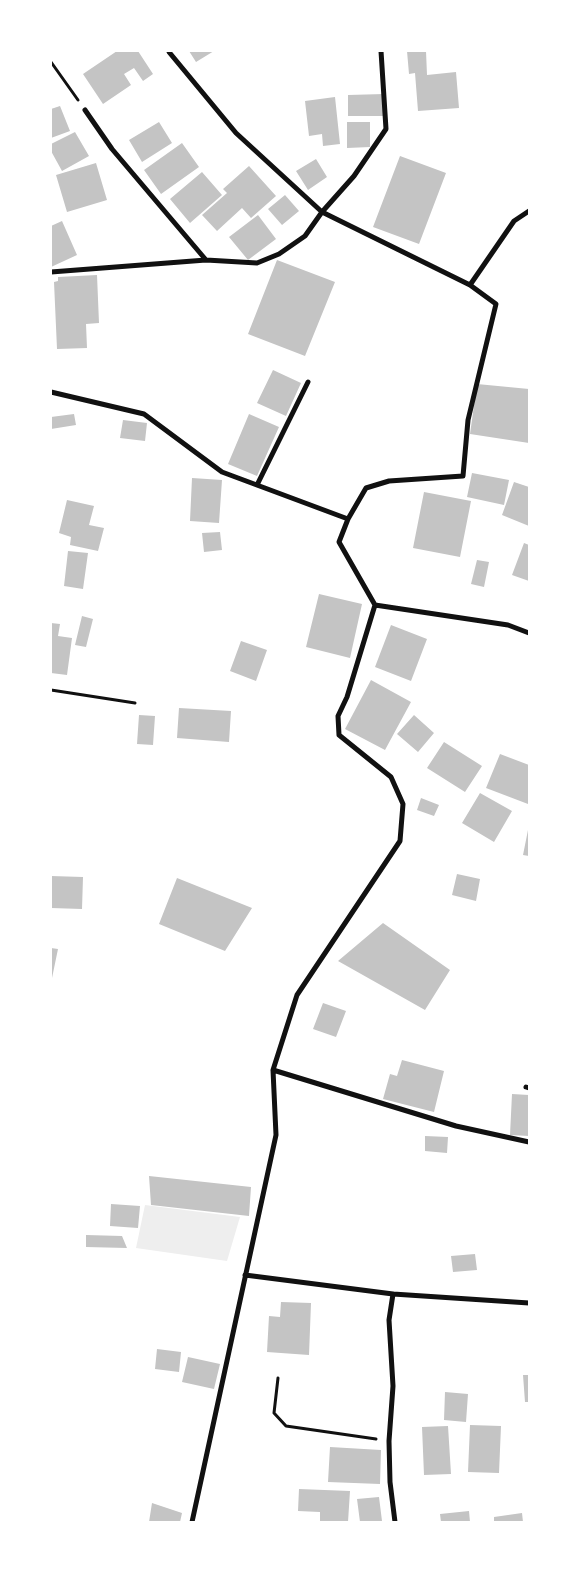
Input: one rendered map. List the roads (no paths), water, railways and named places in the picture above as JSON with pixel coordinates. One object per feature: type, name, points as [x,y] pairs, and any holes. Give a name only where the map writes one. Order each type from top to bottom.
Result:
[{"type":"street","points":[[51,272],[206,260],[257,263],[279,254],[305,236],[322,212],[354,176],[386,129],[381,51]]},
{"type":"street","points":[[169,52],[236,133],[322,212],[470,285],[496,304],[468,420],[464,476],[389,481],[366,488],[348,518],[339,542],[375,605],[346,697],[338,716],[339,735],[391,777],[403,804],[400,841],[298,995],[273,1070],[276,1136],[192,1522]]},
{"type":"street","points":[[85,110],[112,149],[206,260]]},
{"type":"street","points":[[470,285],[514,221],[529,211]]},
{"type":"street","points":[[257,485],[308,382]]},
{"type":"street","points":[[51,392],[144,414],[222,472],[348,518]]},
{"type":"street","points":[[375,605],[508,625],[529,632]]},
{"type":"street","points":[[273,1070],[456,1126],[529,1142]]},
{"type":"street","points":[[245,1275],[393,1294],[529,1304]]},
{"type":"street","points":[[393,1294],[389,1320],[393,1386],[389,1441],[390,1482],[395,1522]]}]
